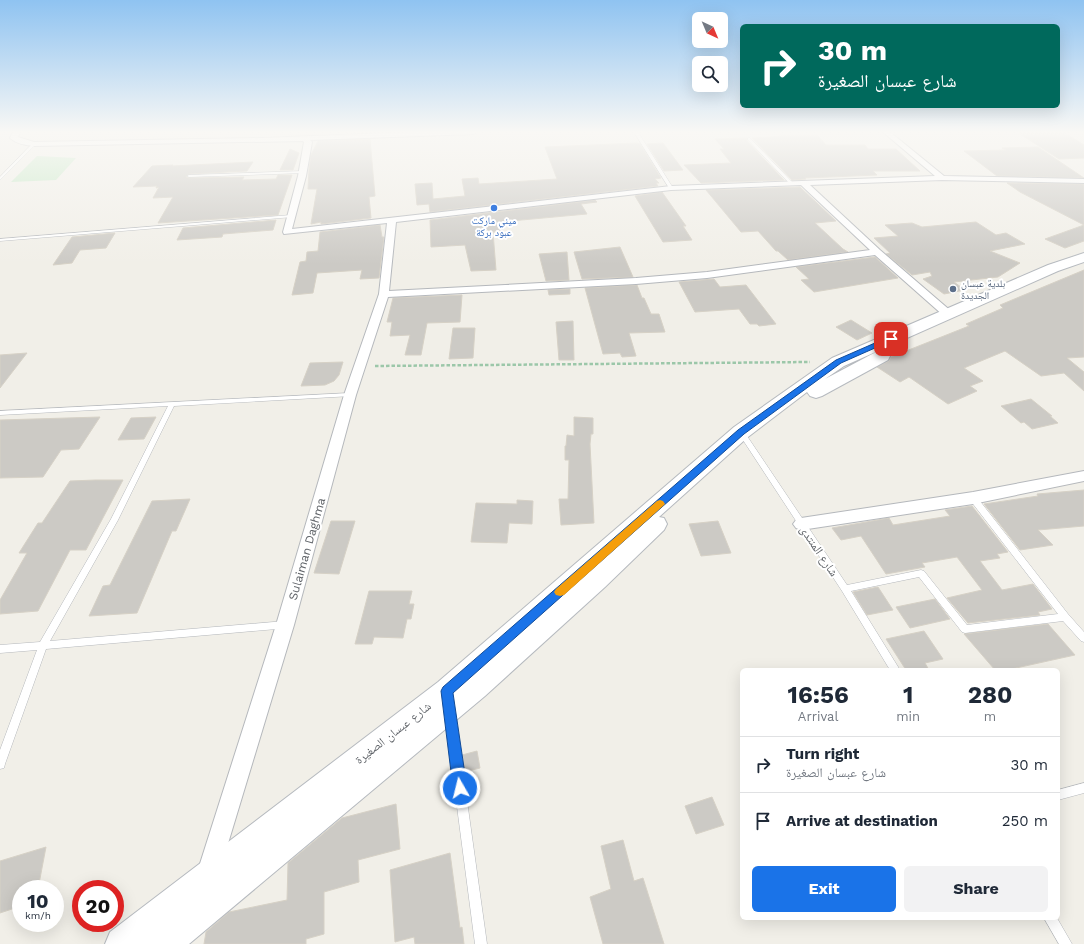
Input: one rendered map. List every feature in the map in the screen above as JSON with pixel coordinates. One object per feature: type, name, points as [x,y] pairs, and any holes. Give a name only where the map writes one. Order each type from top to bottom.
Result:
[{"type":"main road","name":"شارع عبسان الصغيرة","points":[[122,944],[208,876],[527,644],[601,578],[711,472],[744,437],[838,362],[1053,268],[1084,257]]},
{"type":"main road","name":"شارع عبسان الصغيرة","points":[[744,437],[789,408],[860,366],[1036,284],[1084,265]]},
{"type":"main road","name":"شارع عبسان الصغيرة","points":[[163,944],[448,700]]},
{"type":"street","points":[[303,176],[287,232],[671,188],[942,178],[1084,181]]},
{"type":"street","points":[[803,182],[877,252],[948,314]]},
{"type":"street","name":"Sulaiman Daghma","points":[[208,876],[285,626],[350,395],[384,294],[392,219]]},
{"type":"street","points":[[384,294],[636,281],[714,274],[877,252]]},
{"type":"street","points":[[801,524],[973,498],[1084,476]]},
{"type":"lane","points":[[664,176],[671,188]]},
{"type":"lane","points":[[784,176],[791,183]]},
{"type":"lane","points":[[0,240],[291,216]]},
{"type":"lane","points":[[0,413],[350,395]]},
{"type":"lane","points":[[0,764],[44,645],[114,520],[172,404]]},
{"type":"lane","name":"شارع المنتدى","points":[[744,437],[845,589],[894,668]]},
{"type":"lane","points":[[973,498],[1065,617],[1084,638]]},
{"type":"lane","points":[[845,589],[921,573],[965,628],[1065,617]]},
{"type":"lane","points":[[0,649],[285,626]]},
{"type":"lane","points":[[448,700],[481,944]]},
{"type":"lane","points":[[1060,794],[1084,788]]},
{"type":"lane","points":[[1051,920],[1066,944]]},
{"type":"path","points":[[359,366],[838,362]]},
{"type":"green space","points":[[17,176],[60,176],[56,180],[11,182]]},
{"type":"building","points":[[143,176],[187,176],[186,177],[189,178],[244,177],[242,180],[276,179],[277,176],[292,176],[278,215],[158,223],[173,197],[153,198],[159,187],[156,188],[157,186],[133,187]]},
{"type":"building","points":[[309,176],[373,176],[375,196],[369,197],[371,218],[311,224],[317,189],[308,189]]},
{"type":"building","points":[[556,176],[660,176],[661,178],[655,179],[659,183],[656,183],[658,186],[430,212],[429,204],[417,205],[415,184],[432,183],[433,199],[465,196],[462,179],[478,178],[479,184],[557,179]]},
{"type":"building","points":[[694,176],[780,176],[784,180],[701,183]]},
{"type":"building","points":[[788,176],[852,176],[805,178],[806,179],[792,180]]},
{"type":"building","points":[[999,176],[1081,176],[1084,178]]},
{"type":"building","points":[[1007,183],[1084,184],[1084,225],[1020,192]]},
{"type":"building","points":[[800,187],[836,221],[815,223],[848,252],[788,260],[776,251],[758,231],[741,232],[706,190]]},
{"type":"building","points":[[662,192],[686,226],[683,226],[692,240],[663,242],[635,196]]},
{"type":"building","points":[[595,200],[597,202],[581,204],[587,214],[500,222],[503,231],[493,232],[496,270],[471,271],[465,245],[431,247],[430,220]]},
{"type":"building","points":[[276,220],[273,230],[223,234],[222,237],[177,240],[183,228]]},
{"type":"building","points":[[976,222],[996,235],[1006,233],[1025,244],[990,251],[1020,263],[998,277],[954,282],[965,290],[944,294],[923,279],[932,276],[930,272],[912,275],[886,254],[890,253],[874,238],[898,236],[885,225],[912,223],[922,227]]},
{"type":"building","points":[[380,225],[382,237],[384,237],[379,278],[360,279],[362,270],[317,273],[313,293],[292,295],[300,262],[306,261],[307,252],[318,251],[320,232]]},
{"type":"building","points":[[1084,225],[1084,241],[1065,248],[1045,239]]},
{"type":"building","points":[[115,233],[106,248],[80,250],[72,263],[53,265],[72,237]]},
{"type":"building","points":[[620,247],[633,277],[582,279],[574,252]]},
{"type":"building","points":[[567,252],[569,280],[546,281],[539,254]]},
{"type":"building","points":[[875,257],[898,278],[814,292],[801,280],[809,279],[796,267]]},
{"type":"building","points":[[1084,270],[1084,357],[1067,358],[1084,372],[1084,391],[1064,373],[1041,376],[1005,351],[964,368],[983,381],[970,386],[977,391],[948,404],[909,377],[900,382],[877,367],[889,361],[891,357],[969,326],[966,324],[1003,308],[1000,305]]},
{"type":"building","points":[[714,279],[720,287],[746,285],[776,324],[759,326],[757,324],[750,324],[739,309],[695,312],[679,282]]},
{"type":"building","points":[[637,285],[651,314],[659,314],[665,332],[629,333],[636,356],[622,357],[620,353],[603,354],[585,288]]},
{"type":"building","points":[[570,289],[570,294],[549,295],[548,290]]},
{"type":"building","points":[[462,295],[460,322],[427,323],[421,355],[405,355],[410,335],[390,336],[392,322],[387,322],[393,298]]},
{"type":"building","points":[[851,320],[872,333],[857,340],[836,327]]},
{"type":"building","points":[[573,321],[574,360],[559,360],[556,322]]},
{"type":"building","points":[[453,328],[475,328],[473,358],[449,359]]},
{"type":"building","points":[[27,353],[0,388],[0,355]]},
{"type":"building","points":[[343,362],[339,375],[334,381],[325,385],[301,386],[310,363]]},
{"type":"building","points":[[1031,399],[1052,416],[1050,416],[1058,423],[1032,429],[1024,422],[1021,423],[1001,406]]},
{"type":"building","points":[[100,417],[79,449],[61,450],[43,477],[0,478],[0,420]]},
{"type":"building","points":[[156,417],[144,439],[118,440],[131,418]]},
{"type":"building","points":[[574,417],[593,418],[593,434],[591,434],[590,444],[594,523],[561,525],[559,499],[568,499],[569,460],[565,460],[565,446],[567,435],[574,436]]},
{"type":"building","points":[[123,480],[86,550],[70,550],[38,611],[0,614],[0,600],[27,553],[19,553],[38,523],[42,523],[70,481]]},
{"type":"building","points":[[1084,490],[1084,526],[1038,530],[1053,545],[1020,550],[984,504],[1038,496],[1037,494]]},
{"type":"building","points":[[190,499],[176,531],[172,531],[137,613],[89,616],[103,586],[110,585],[152,501]]},
{"type":"building","points":[[517,500],[533,501],[532,524],[509,523],[507,543],[471,542],[476,503],[517,504]]},
{"type":"building","points":[[972,506],[1008,552],[997,554],[1000,558],[980,561],[1002,590],[1033,584],[1052,609],[1038,612],[1040,615],[968,623],[947,598],[982,590],[957,557],[922,563],[925,567],[886,574],[861,536],[841,540],[832,528],[889,518],[893,525],[950,516],[945,510]]},
{"type":"building","points":[[331,521],[355,521],[339,574],[314,573]]},
{"type":"building","points":[[718,521],[731,553],[701,556],[689,524]]},
{"type":"building","points":[[878,587],[893,610],[867,615],[853,592]]},
{"type":"building","points":[[369,591],[412,591],[409,604],[414,604],[411,619],[407,619],[403,638],[374,637],[372,644],[355,644]]},
{"type":"building","points":[[935,599],[950,619],[910,628],[896,607]]},
{"type":"building","points":[[1048,624],[1075,655],[1016,668],[993,668],[964,634]]},
{"type":"building","points":[[924,631],[943,659],[925,663],[928,668],[905,668],[886,639]]},
{"type":"building","points":[[477,751],[480,768],[464,772],[462,755]]},
{"type":"building","points":[[712,797],[724,825],[696,834],[685,806]]},
{"type":"building","points":[[396,804],[400,849],[358,860],[359,882],[324,892],[324,934],[306,939],[306,944],[204,944],[206,932],[229,912],[287,900],[288,863],[342,818]]},
{"type":"building","points":[[623,840],[634,881],[643,878],[664,944],[603,944],[590,897],[611,889],[601,846]]},
{"type":"building","points":[[46,847],[40,880],[12,880],[12,909],[0,913],[0,861]]},
{"type":"building","points":[[450,853],[460,928],[462,927],[464,944],[415,944],[414,937],[395,942],[390,870]]},
{"type":"slow traffic","points":[[560,592],[660,504]]},
{"type":"place","name":"ميني ماركت عبود بركة","points":[[494,208]]},
{"type":"place","name":"بلدية عبسان الجديدة","points":[[953,289]]},
{"type":"route","points":[[460,788],[447,691],[741,432],[838,362],[891,339]]}]
